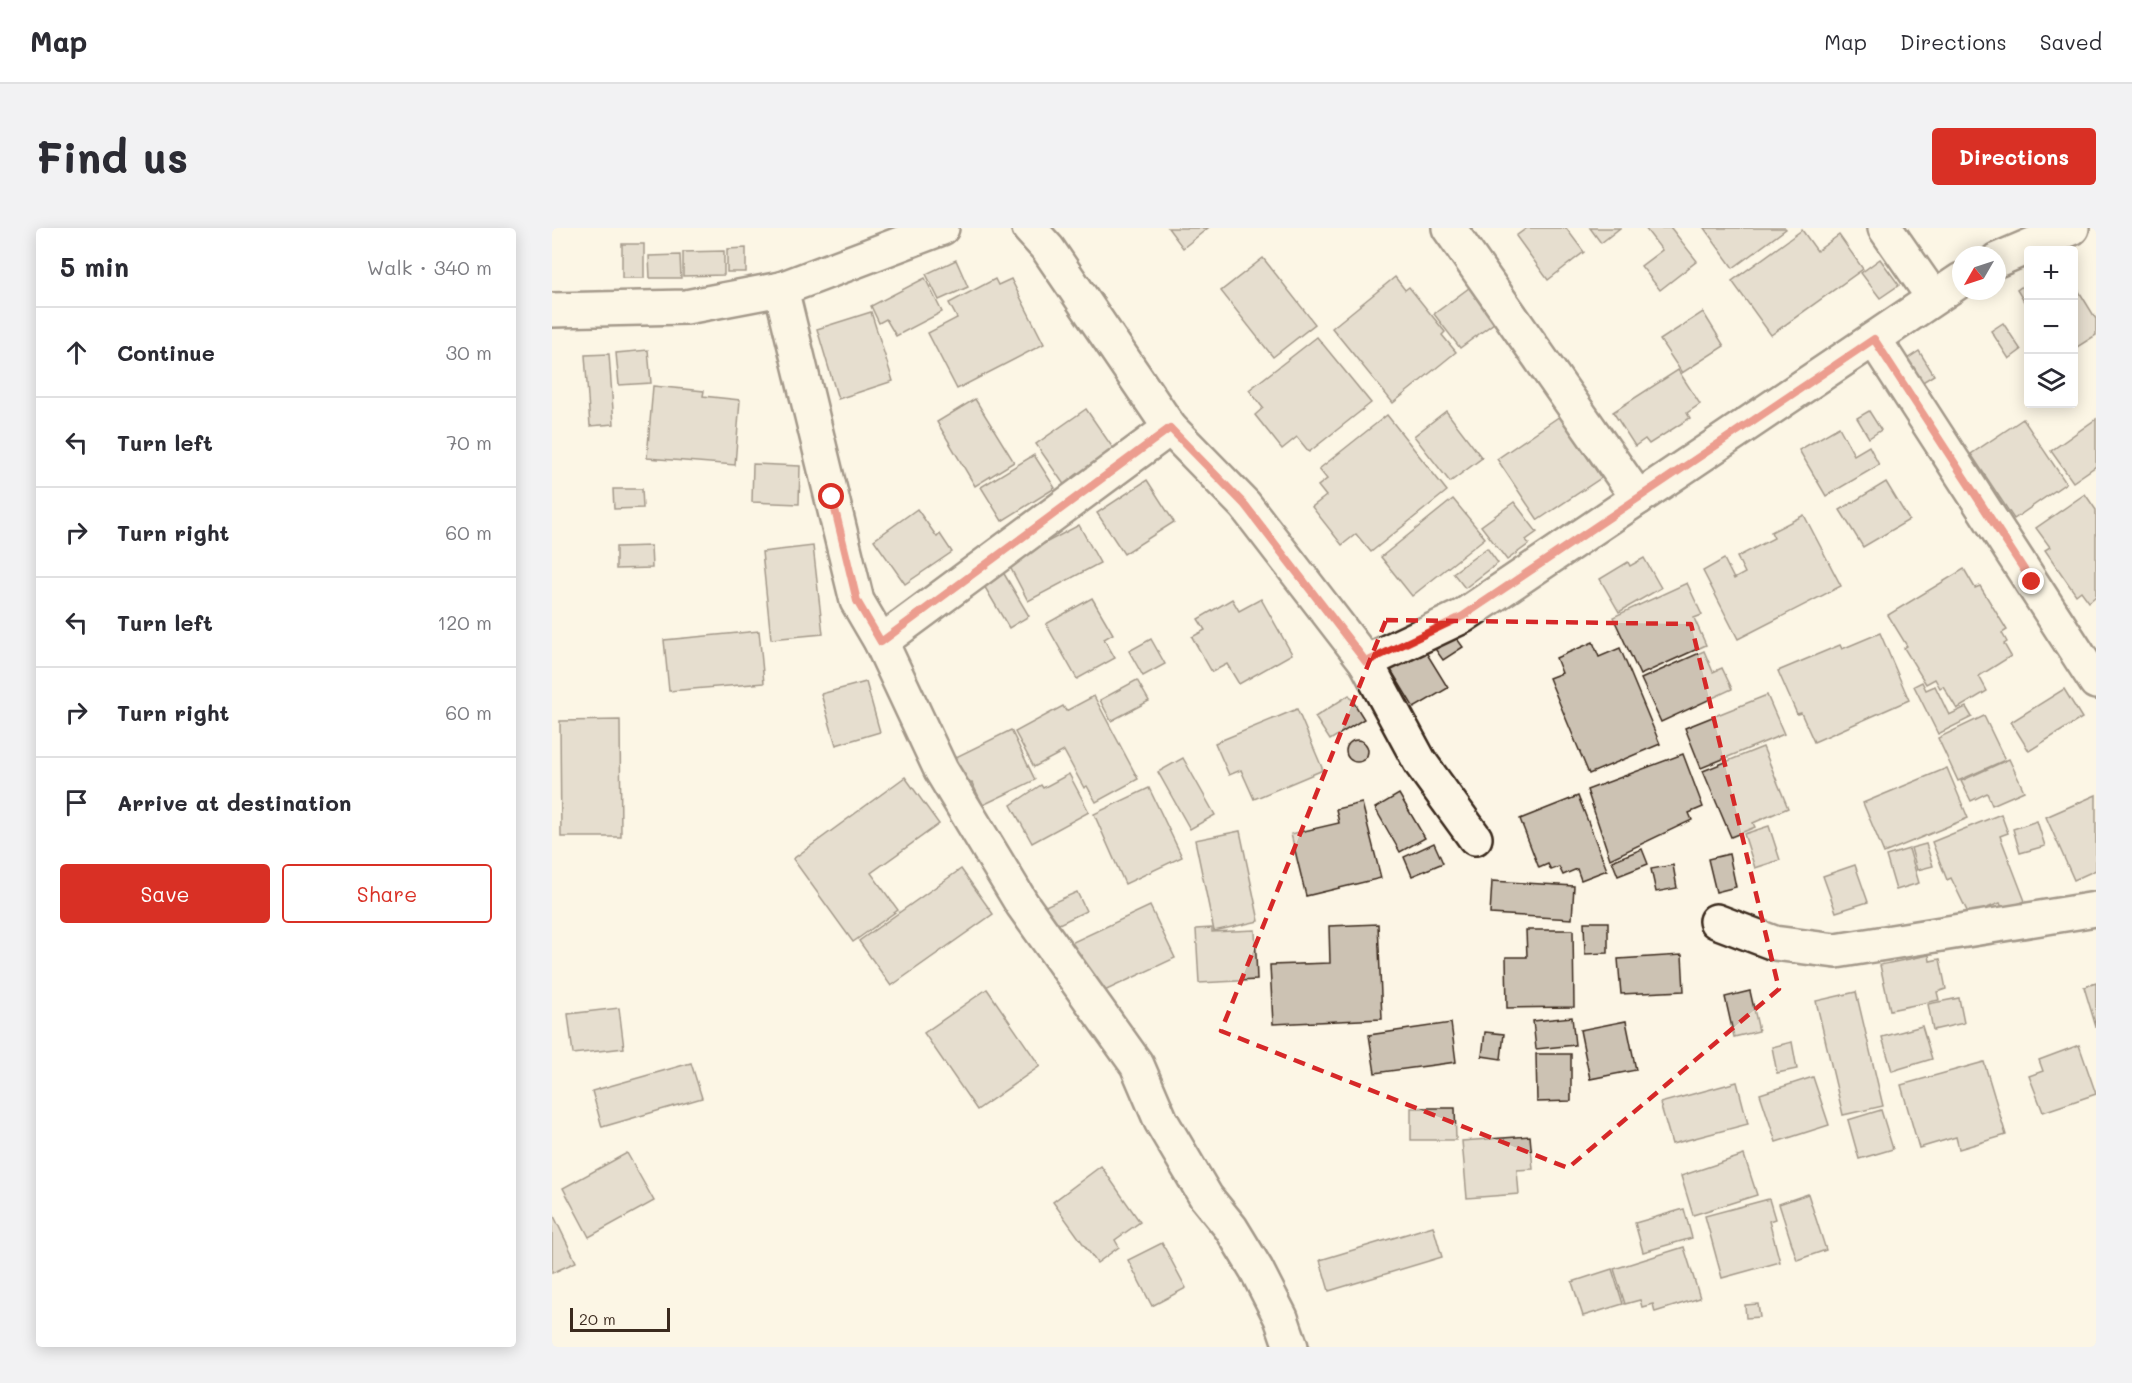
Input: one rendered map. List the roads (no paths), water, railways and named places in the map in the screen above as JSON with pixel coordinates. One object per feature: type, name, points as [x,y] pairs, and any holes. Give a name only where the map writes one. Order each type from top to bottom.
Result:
[{"type":"street","points":[[552,310],[686,307],[781,289],[942,228]]},
{"type":"street","points":[[1449,228],[1638,498]]},
{"type":"street","points":[[1885,228],[1933,297]]},
{"type":"street","points":[[2006,256],[2072,228]]},
{"type":"street","points":[[1046,235],[1170,428],[1245,505],[1366,662],[1420,762],[1475,838]]},
{"type":"street","points":[[1366,662],[1463,616],[1952,285]]},
{"type":"street","points":[[781,289],[857,601],[881,642],[941,770],[1022,904],[1137,1065],[1167,1130],[1206,1197],[1231,1228],[1256,1269],[1281,1318],[1291,1347]]},
{"type":"street","points":[[1874,339],[2096,682]]},
{"type":"street","points":[[881,642],[1170,428]]},
{"type":"street","points":[[1716,921],[1774,943],[1836,951],[2096,909]]}]
